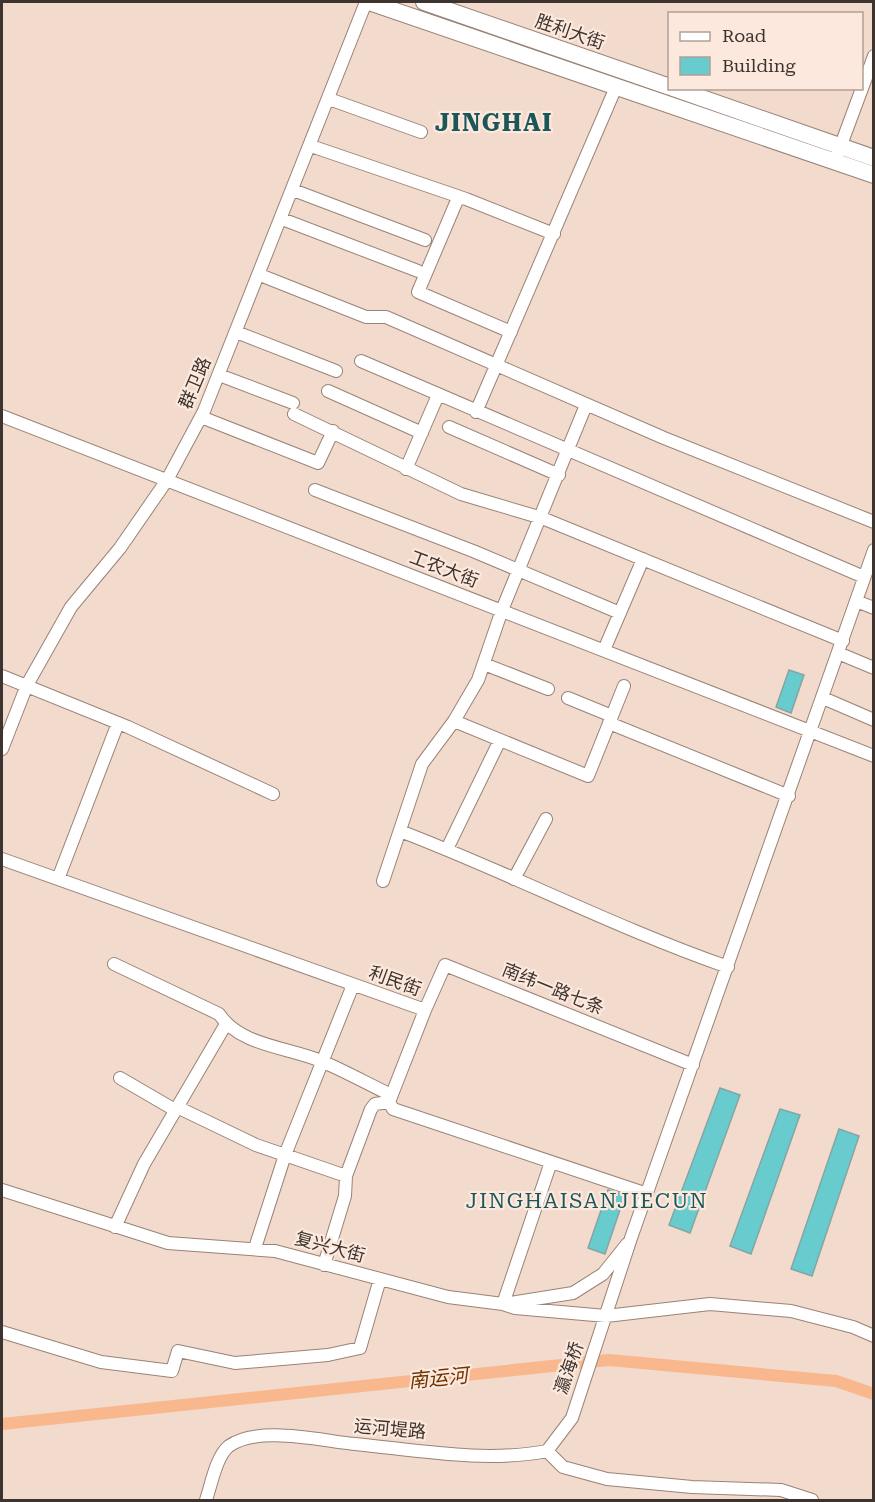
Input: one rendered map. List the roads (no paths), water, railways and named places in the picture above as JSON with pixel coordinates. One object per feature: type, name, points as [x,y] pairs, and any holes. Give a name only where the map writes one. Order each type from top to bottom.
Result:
[{"type":"main road","points":[[368,2],[616,87],[838,155],[873,175]]},
{"type":"main road","name":"胜利大街","points":[[424,2],[668,87]]},
{"type":"main road","name":"胜利大街","points":[[676,90],[838,155],[873,158]]},
{"type":"street","name":"群卫路","points":[[2,749],[27,686],[71,607],[120,548],[167,480],[201,417],[368,2]]},
{"type":"street","points":[[863,84],[873,56]]},
{"type":"street","points":[[476,412],[616,87]]},
{"type":"street","points":[[838,155],[861,90]]},
{"type":"street","points":[[329,99],[421,132]]},
{"type":"street","points":[[311,146],[554,234]]},
{"type":"street","points":[[293,190],[425,240]]},
{"type":"street","points":[[458,198],[418,292],[511,332]]},
{"type":"street","points":[[282,219],[418,271]]},
{"type":"street","points":[[260,275],[366,317],[386,317],[586,405],[873,522]]},
{"type":"street","points":[[237,332],[336,371]]},
{"type":"street","points":[[361,362],[566,451],[622,471],[864,577]]},
{"type":"street","points":[[219,375],[293,409],[406,469],[461,494],[542,518],[643,559],[841,647],[873,668]]},
{"type":"street","points":[[328,391],[422,433]]},
{"type":"street","points":[[406,469],[438,395]]},
{"type":"street","points":[[383,881],[422,764],[454,721],[484,664],[502,610],[560,475],[566,451],[586,405]]},
{"type":"street","name":"工农大街","points":[[2,416],[873,756]]},
{"type":"street","points":[[201,417],[318,463],[333,431]]},
{"type":"street","points":[[448,427],[560,475]]},
{"type":"street","points":[[315,490],[620,613]]},
{"type":"street","name":"瀛海桥","points":[[546,1451],[572,1418],[646,1194],[812,732],[873,550]]},
{"type":"street","points":[[604,650],[643,559]]},
{"type":"street","points":[[856,601],[873,608]]},
{"type":"street","points":[[484,664],[548,689]]},
{"type":"street","points":[[2,676],[118,723],[273,794]]},
{"type":"street","points":[[454,721],[588,776],[624,686]]},
{"type":"street","points":[[568,698],[610,720],[789,796]]},
{"type":"street","points":[[823,698],[873,720]]},
{"type":"street","points":[[58,879],[118,723]]},
{"type":"street","points":[[447,849],[500,740]]},
{"type":"street","points":[[514,879],[546,819]]},
{"type":"street","points":[[400,831],[447,849],[661,944],[728,967]]},
{"type":"street","name":"利民街","points":[[2,859],[425,1010],[390,1098]]},
{"type":"street","points":[[114,964],[219,1014],[226,1024],[270,1047],[291,1050],[321,1061],[390,1098],[393,1110],[646,1194]]},
{"type":"street","name":"南纬一路七条","points":[[425,1010],[445,965],[693,1065]]},
{"type":"street","points":[[255,1248],[285,1155],[353,985]]},
{"type":"street","points":[[115,1227],[144,1164],[226,1024]]},
{"type":"street","points":[[120,1078],[176,1109],[256,1145],[346,1176]]},
{"type":"street","points":[[324,1265],[345,1196],[346,1176],[371,1109],[375,1104],[390,1098]]},
{"type":"street","points":[[551,1162],[503,1304],[515,1308],[606,1316],[710,1304],[791,1311],[853,1327],[873,1336]]},
{"type":"street","name":"复兴大街","points":[[2,1190],[168,1243],[255,1248],[448,1297],[503,1304],[573,1293],[603,1274],[631,1238]]},
{"type":"street","points":[[2,1332],[101,1362],[172,1371],[178,1351],[235,1363],[328,1355],[360,1348],[380,1279]]},
{"type":"street","name":"运河堤路","points":[[206,1500],[224,1451],[231,1444],[267,1436],[296,1436],[448,1452],[524,1455],[546,1451]]},
{"type":"street","points":[[546,1451],[563,1467],[607,1479],[692,1487],[781,1490],[812,1500]]},
{"type":"waterway","name":"南运河","points":[[2,1424],[609,1360],[836,1381],[874,1394]]},
{"type":"district","name":"JINGHAI","points":[[494,123]]},
{"type":"district","name":"JINGHAISANJIECUN","points":[[587,1201]]}]
